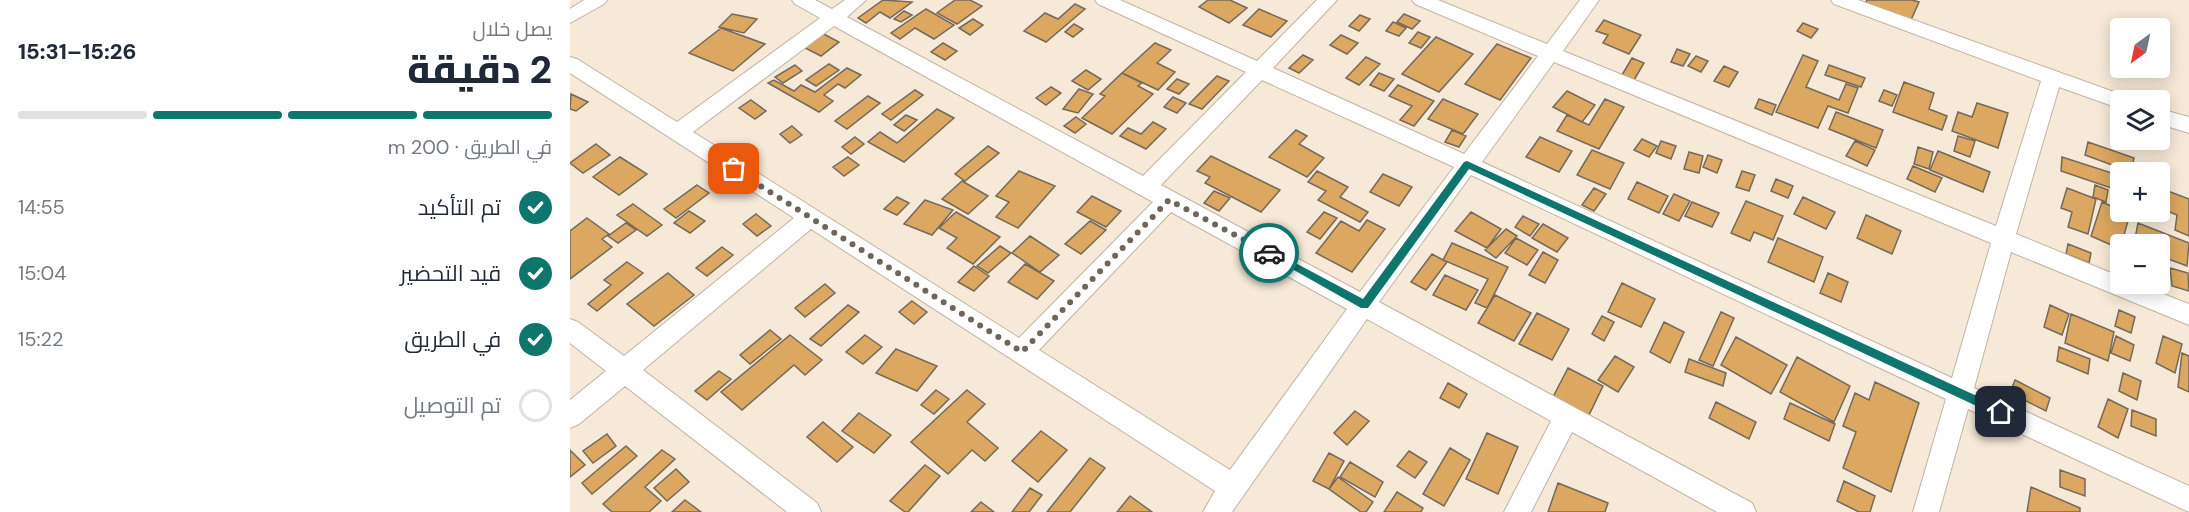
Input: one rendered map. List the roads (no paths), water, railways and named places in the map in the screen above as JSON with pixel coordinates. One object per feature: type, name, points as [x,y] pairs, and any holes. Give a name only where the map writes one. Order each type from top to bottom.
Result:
[{"type":"street","points":[[570,17],[598,0]]},
{"type":"street","points":[[801,0],[1743,512]]},
{"type":"street","points":[[677,133],[857,0]]},
{"type":"street","points":[[1104,0],[1467,164],[2189,500]]},
{"type":"street","points":[[1146,187],[1328,0]]},
{"type":"street","points":[[1421,0],[2189,315]]},
{"type":"street","points":[[1216,512],[1364,304],[1590,0]]},
{"type":"street","points":[[1840,0],[2110,98]]},
{"type":"street","points":[[570,64],[1233,487]]},
{"type":"street","points":[[1926,512],[2002,240],[2052,78]]},
{"type":"street","points":[[2170,119],[2189,125]]},
{"type":"street","points":[[1022,352],[1169,200]]},
{"type":"street","points":[[570,416],[810,217]]},
{"type":"street","points":[[570,329],[808,512]]},
{"type":"street","points":[[1517,512],[1567,416]]}]
